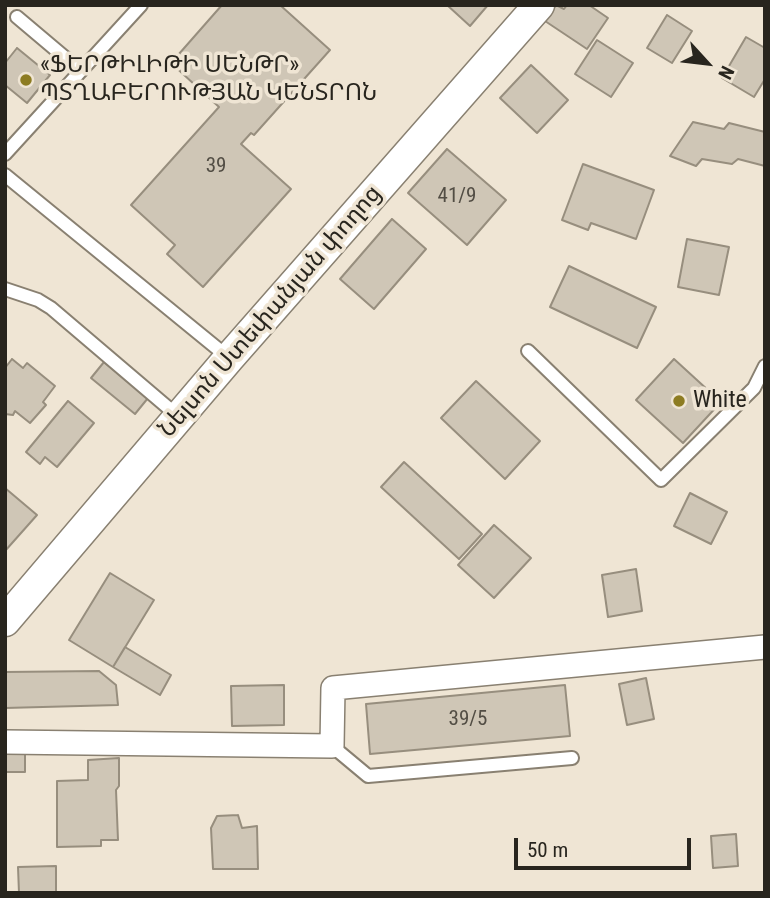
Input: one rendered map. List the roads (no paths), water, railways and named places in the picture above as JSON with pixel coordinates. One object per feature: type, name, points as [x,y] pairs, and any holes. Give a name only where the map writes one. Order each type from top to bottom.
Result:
[{"type":"street","name":"Նելսոն Ստեփանյան փողոց","points":[[8,612],[539,5]]},
{"type":"street","points":[[5,742],[332,746],[333,688],[765,647]]},
{"type":"lane","points":[[5,154],[141,5]]},
{"type":"lane","points":[[18,17],[81,71]]},
{"type":"lane","points":[[5,176],[229,358]]},
{"type":"lane","points":[[5,289],[38,300],[51,308],[179,417]]},
{"type":"lane","points":[[528,351],[661,480],[754,388],[765,366]]},
{"type":"lane","points":[[332,746],[368,776],[572,758]]},
{"type":"place","name":"«ՖԵՐԹԻԼԻԹԻ ՍԵՆԹՐ» ՊՏՂԱԲԵՐՈՒԹՅԱՆ ԿԵՆՏՐՈՆ","points":[[26,80]]},
{"type":"place","name":"White","points":[[679,401]]}]
